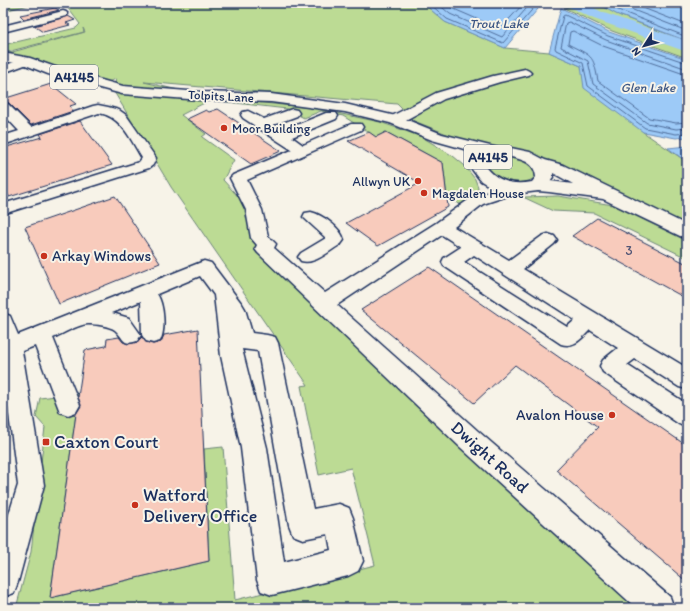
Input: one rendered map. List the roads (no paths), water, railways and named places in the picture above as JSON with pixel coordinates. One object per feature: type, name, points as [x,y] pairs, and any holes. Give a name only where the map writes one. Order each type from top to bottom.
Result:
[{"type":"main road","name":"Tolpits Lane","points":[[3,57],[26,61],[53,71],[122,90],[295,100],[345,108],[395,120],[437,137],[497,153],[506,152],[525,155],[541,164],[557,169],[608,196],[687,232]]},
{"type":"main road","name":"Tolpits Lane","points":[[437,137],[494,184],[514,189],[538,186],[570,188],[608,196]]},
{"type":"main road","name":"A4145","points":[[482,173],[481,162],[497,153]]},
{"type":"main road","points":[[538,186],[544,181],[546,176],[546,171],[541,164]]},
{"type":"street","points":[[3,29],[62,14]]},
{"type":"street","points":[[3,70],[26,61]]},
{"type":"street","points":[[395,120],[440,96],[498,79],[525,73]]},
{"type":"street","points":[[3,107],[28,132]]},
{"type":"street","points":[[3,141],[98,109],[107,110],[118,115],[149,158],[148,162],[144,165],[3,209]]},
{"type":"street","points":[[263,124],[292,113]]},
{"type":"street","points":[[248,115],[302,150],[356,127]]},
{"type":"street","points":[[282,136],[332,116]]},
{"type":"street","name":"Dwight Road","points":[[302,150],[238,178],[254,210],[260,238],[267,244],[264,249],[475,444],[659,608]]},
{"type":"street","points":[[477,202],[482,191],[482,173]]},
{"type":"street","points":[[323,304],[442,227],[477,202],[514,189]]},
{"type":"street","points":[[307,257],[334,240],[334,235],[311,217]]},
{"type":"street","points":[[442,227],[687,380]]},
{"type":"street","points":[[510,270],[548,240]]},
{"type":"street","points":[[474,247],[451,262],[568,338],[589,319]]},
{"type":"street","points":[[8,351],[41,334],[204,267],[224,293],[236,309],[243,341],[267,343],[303,525],[339,518],[348,561],[272,580],[254,448],[232,356],[224,293]]},
{"type":"street","points":[[144,292],[152,302],[153,335]]},
{"type":"street","points":[[84,316],[102,318],[122,324],[130,335]]},
{"type":"street","points":[[3,321],[30,485],[3,582]]},
{"type":"street","points":[[41,334],[68,405]]},
{"type":"street","points":[[634,347],[611,366],[687,417]]},
{"type":"water","name":"Trout Lake","points":[[423,3],[543,3],[505,48],[445,22]]},
{"type":"water","points":[[596,3],[687,3],[687,41],[616,14]]},
{"type":"water","name":"Glen Lake","points":[[561,8],[609,32],[687,60],[687,137],[676,138],[643,132],[584,88],[581,66],[549,52]]},
{"type":"water","points":[[687,146],[687,162],[668,148]]},
{"type":"waterway","points":[[572,3],[599,16],[687,47]]},
{"type":"place","name":"Moor Building","points":[[224,128]]},
{"type":"place","name":"Allwyn UK","points":[[418,181]]},
{"type":"place","name":"Magdalen House","points":[[424,193]]},
{"type":"place","name":"Arkay Windows","points":[[44,256]]},
{"type":"place","name":"Avalon House","points":[[612,415]]},
{"type":"place","name":"Caxton Court","points":[[46,442]]},
{"type":"place","name":"Watford Delivery Office","points":[[135,505]]}]
